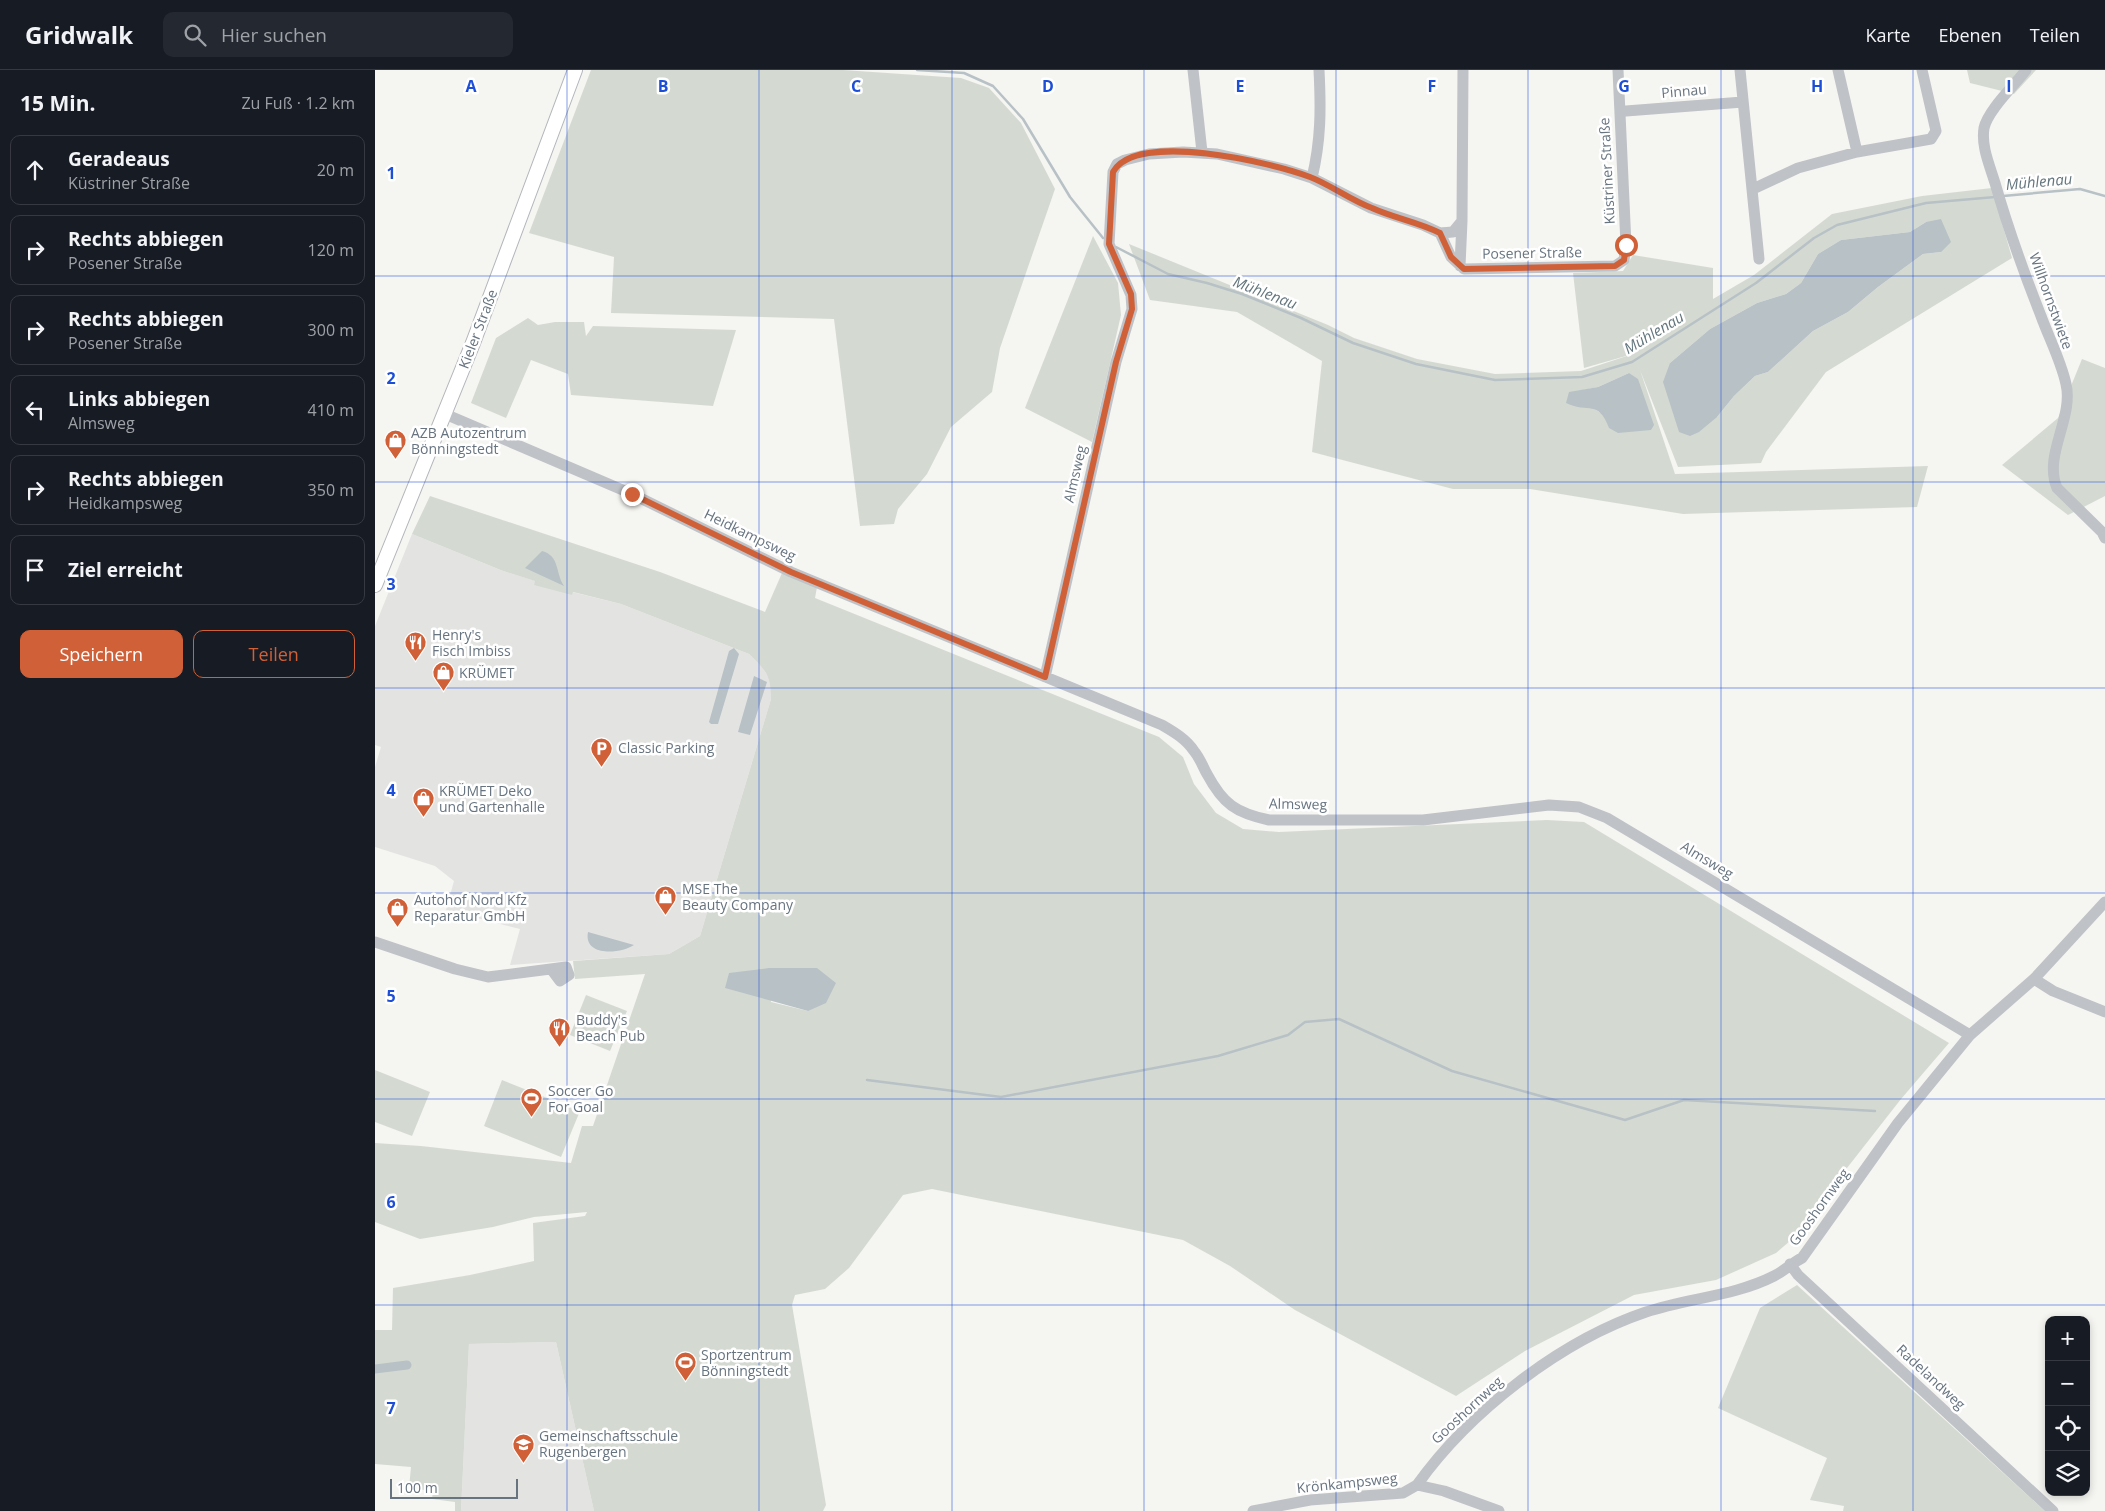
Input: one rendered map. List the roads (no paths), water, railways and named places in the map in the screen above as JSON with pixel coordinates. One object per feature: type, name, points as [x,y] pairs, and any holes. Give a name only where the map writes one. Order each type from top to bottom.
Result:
[{"type":"main road","name":"Kieler Straße","points":[[375,585],[445,414],[575,70]]},
{"type":"street","points":[[1193,70],[1202,152],[1284,168],[1312,178],[1371,208],[1423,225],[1440,233],[1453,232],[1462,220]]},
{"type":"street","points":[[1312,178],[1319,152],[1321,122],[1319,70]]},
{"type":"street","points":[[1460,266],[1463,70]]},
{"type":"street","name":"Küstriner Straße","points":[[1615,266],[1624,260],[1626,245],[1618,70]]},
{"type":"street","points":[[1740,70],[1759,260]]},
{"type":"street","points":[[1838,70],[1857,152]]},
{"type":"street","points":[[1753,189],[1798,168],[1857,152],[1931,139],[1936,131],[1922,70]]},
{"type":"street","name":"Willhornstwiete","points":[[2026,70],[1990,115],[1985,126],[1983,139],[1999,196],[2027,281],[2066,384],[2068,403],[2057,451],[2054,481],[2057,488],[2102,532],[2105,538]]},
{"type":"street","name":"Pinnau","points":[[1627,111],[1743,102]]},
{"type":"street","name":"Almsweg","points":[[1202,152],[1161,153],[1138,156],[1117,164],[1113,172],[1109,244],[1131,294],[1132,309],[1116,362],[1045,677],[1162,724],[1181,736],[1195,751],[1217,792],[1233,808],[1249,816],[1269,820],[1423,820],[1549,805],[1579,807],[1600,815],[1970,1035]]},
{"type":"street","points":[[1440,233],[1451,257],[1460,266]]},
{"type":"street","name":"Posener Straße","points":[[1460,266],[1471,270],[1615,266]]},
{"type":"street","name":"Heidkampsweg","points":[[445,414],[632,494],[791,572],[1045,677]]},
{"type":"street","name":"Gooshornweg","points":[[1417,1485],[1431,1466],[1464,1430],[1539,1367],[1592,1335],[1646,1312],[1740,1288],[1775,1276],[1790,1264],[1802,1258],[1898,1123],[1970,1035],[2034,979],[2105,902]]},
{"type":"street","points":[[375,942],[455,969],[488,977],[551,969]]},
{"type":"street","points":[[2034,979],[2053,991],[2105,1012]]},
{"type":"street","name":"Radelandweg","points":[[1790,1264],[1805,1281],[2053,1511]]},
{"type":"street","name":"Krönkampsweg","points":[[1253,1511],[1310,1500],[1403,1493],[1417,1485],[1444,1491],[1499,1511]]},
{"type":"waterway","name":"Mühlenau","points":[[917,70],[964,73],[993,86],[1023,119],[1070,197],[1103,238]]},
{"type":"waterway","name":"Mühlenau","points":[[2003,196],[2080,189],[2105,196]]},
{"type":"waterway","name":"Mühlenau","points":[[1116,247],[1168,274],[1242,294],[1301,318],[1353,343],[1416,364],[1495,380],[1582,377],[1632,362],[1756,283],[1814,238],[1837,225],[1926,203],[1995,197]]},
{"type":"waterway","points":[[867,1080],[1001,1097],[1218,1056],[1288,1035],[1305,1022],[1339,1019],[1452,1071],[1625,1120],[1684,1100],[1875,1111]]},
{"type":"waterway","points":[[375,1369],[407,1365]]},
{"type":"place","name":"AZB Autozentrum Bönningstedt","points":[[395,460]]},
{"type":"place","name":"Henry's Fisch Imbiss","points":[[416,662]]},
{"type":"place","name":"KRÜMET","points":[[443,692]]},
{"type":"place","name":"Classic Parking","points":[[602,767]]},
{"type":"place","name":"KRÜMET Deko und Gartenhalle","points":[[423,818]]},
{"type":"place","name":"MSE The Beauty Company","points":[[666,916]]},
{"type":"place","name":"Autohof Nord Kfz Reparatur GmbH","points":[[398,927]]},
{"type":"place","name":"Buddy's Beach Pub","points":[[560,1047]]},
{"type":"place","name":"Soccer Go For Goal","points":[[532,1118]]},
{"type":"place","name":"Sportzentrum Bönningstedt","points":[[685,1382]]},
{"type":"place","name":"Gemeinschaftsschule Rugenbergen","points":[[523,1463]]}]
